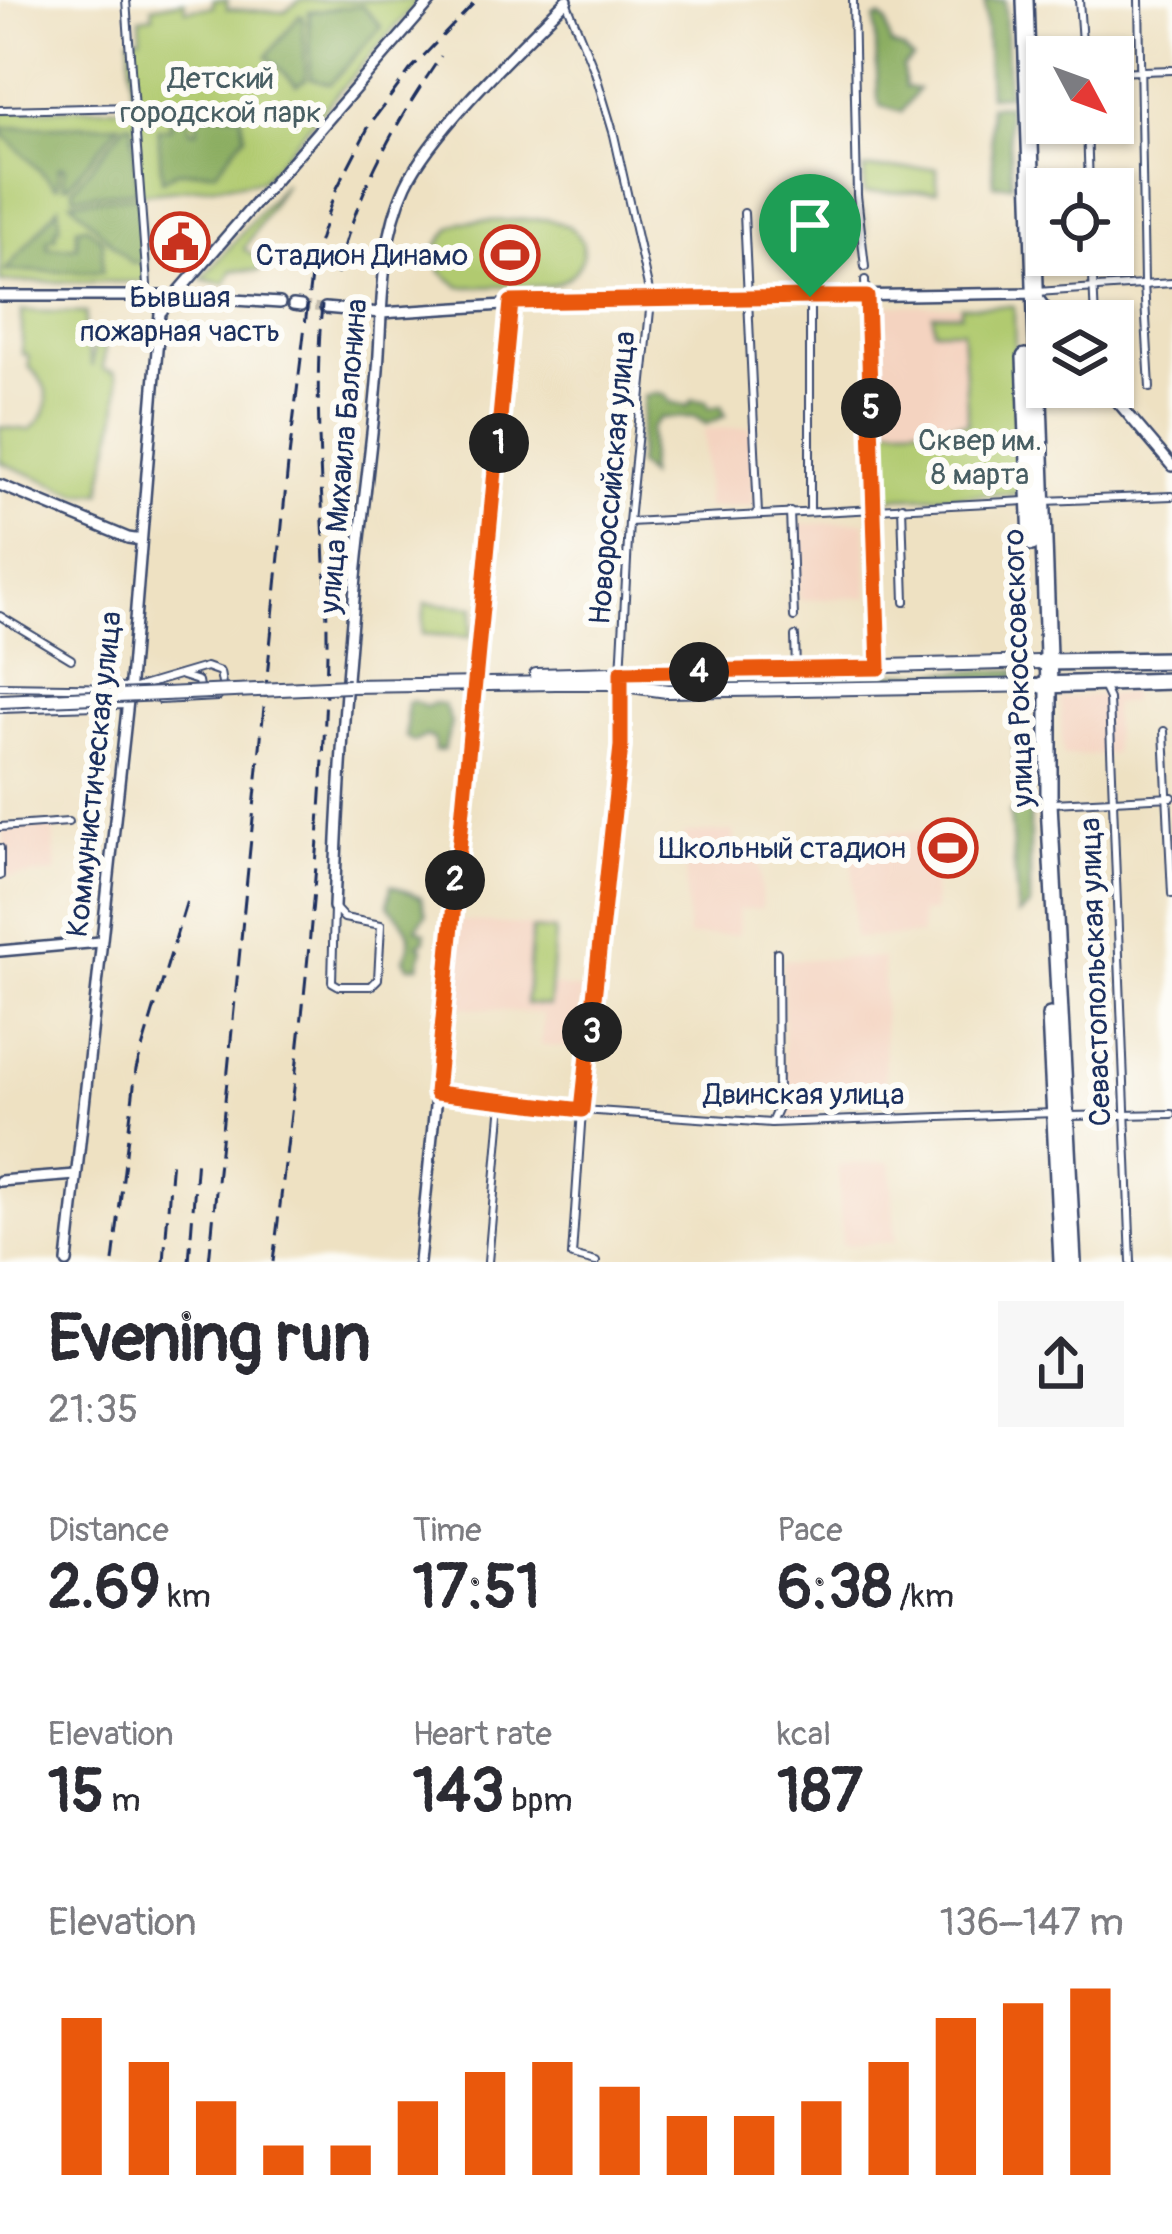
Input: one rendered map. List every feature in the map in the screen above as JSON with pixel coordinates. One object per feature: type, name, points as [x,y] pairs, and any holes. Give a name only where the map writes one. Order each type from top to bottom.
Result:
[{"type":"highway","name":"улица Рокоссовского","points":[[1021,0],[1026,54]]},
{"type":"highway","name":"улица Рокоссовского","points":[[1021,0],[1044,662],[1041,813],[1073,1262]]},
{"type":"highway","name":"улица Рокоссовского","points":[[1028,144],[1029,293]]},
{"type":"highway","points":[[1044,662],[1172,660]]},
{"type":"highway","points":[[1044,685],[1172,681]]},
{"type":"highway","name":"улица Рокоссовского","points":[[1044,685],[1062,1262]]},
{"type":"main road","points":[[175,296],[432,0]]},
{"type":"main road","name":"улица Михаила Балонина","points":[[334,907],[339,770],[390,240],[406,184],[423,157],[566,1]]},
{"type":"main road","points":[[325,308],[381,314],[511,302],[1029,293],[1036,300]]},
{"type":"main road","points":[[0,296],[175,296],[280,303]]},
{"type":"main road","name":"Коммунистическая улица","points":[[67,1262],[130,699],[160,313],[175,296]]},
{"type":"main road","points":[[419,1262],[511,302]]},
{"type":"main road","points":[[1123,408],[1172,466]]},
{"type":"main road","points":[[0,485],[128,538],[141,539]]},
{"type":"main road","points":[[0,698],[1044,662]]},
{"type":"main road","points":[[666,673],[659,683],[668,691]]},
{"type":"main road","points":[[621,679],[668,691],[1044,685]]},
{"type":"main road","points":[[0,951],[100,942]]},
{"type":"main road","points":[[0,1180],[76,1175]]},
{"type":"street","points":[[126,0],[147,285]]},
{"type":"street","points":[[853,0],[856,195],[865,267]]},
{"type":"street","points":[[1078,0],[1081,36]]},
{"type":"street","points":[[1139,0],[1150,388]]},
{"type":"street","name":"Новороссийская улица","points":[[566,1],[614,135],[651,300],[629,522],[621,746],[582,1110],[572,1256],[596,1262]]},
{"type":"street","points":[[1134,70],[1172,70]]},
{"type":"street","points":[[0,110],[133,107]]},
{"type":"street","points":[[744,213],[758,514]]},
{"type":"street","points":[[1093,276],[1094,300]]},
{"type":"street","points":[[865,280],[873,365],[879,668]]},
{"type":"street","points":[[1029,293],[1172,283]]},
{"type":"street","points":[[810,297],[810,511]]},
{"type":"street","points":[[629,522],[1172,496]]},
{"type":"street","points":[[902,506],[905,602]]},
{"type":"street","points":[[790,512],[794,617]]},
{"type":"street","points":[[0,616],[71,659]]},
{"type":"street","points":[[795,636],[796,669]]},
{"type":"street","points":[[0,698],[130,699],[194,699],[218,697],[222,689],[220,672],[209,667],[130,699],[0,698]]},
{"type":"street","points":[[181,676],[200,685],[194,699]]},
{"type":"street","name":"Севастопольская улица","points":[[1103,683],[1109,699],[1131,1262]]},
{"type":"street","points":[[1164,730],[1172,894]]},
{"type":"street","points":[[1049,803],[1170,797]]},
{"type":"street","points":[[0,827],[68,822]]},
{"type":"street","points":[[0,848],[0,876]]},
{"type":"street","points":[[334,907],[344,918],[381,925],[377,979],[371,986],[332,982],[334,907]]},
{"type":"street","points":[[771,1123],[778,1107],[777,952]]},
{"type":"street","name":"Двинская улица","points":[[436,1093],[582,1110],[771,1123],[1172,1114]]},
{"type":"street","points":[[488,1262],[502,1102]]},
{"type":"shaded area","points":[[875,305],[961,306],[968,423],[880,427]]},
{"type":"shaded area","points":[[751,427],[754,506],[707,508],[704,429]]},
{"type":"shaded area","points":[[865,521],[868,597],[799,600],[796,525]]},
{"type":"shaded area","points":[[1131,693],[1131,702],[1113,704],[1114,754],[1063,756],[1060,698]]},
{"type":"shaded area","points":[[53,825],[56,873],[6,877],[2,830]]},
{"type":"shaded area","points":[[734,831],[735,858],[759,858],[762,908],[738,910],[739,934],[688,937],[684,833]]},
{"type":"shaded area","points":[[931,831],[934,912],[921,913],[921,935],[854,938],[852,834]]},
{"type":"shaded area","points":[[459,920],[556,928],[552,986],[583,990],[576,1049],[541,1045],[543,1014],[452,1006]]},
{"type":"shaded area","points":[[883,958],[885,1094],[818,1095],[818,1118],[785,1119],[783,960]]},
{"type":"shaded area","points":[[891,1162],[895,1242],[842,1245],[838,1165]]},
{"type":"green space","name":"Детский городской парк","points":[[213,0],[227,0],[227,9],[284,12],[301,0],[419,0],[261,181],[140,194],[147,282],[0,282],[0,110],[133,107],[129,38],[141,37],[140,18],[153,16],[152,7],[184,1],[186,10],[213,7]]},
{"type":"green space","points":[[985,0],[1005,0],[1008,95],[989,96]]},
{"type":"green space","points":[[362,5],[381,27],[330,84],[311,78],[309,12]]},
{"type":"green space","points":[[303,16],[306,79],[297,85],[267,56]]},
{"type":"green space","points":[[875,19],[886,22],[891,45],[913,59],[903,67],[905,87],[918,89],[902,112],[881,106],[878,99]]},
{"type":"green space","points":[[1007,105],[1012,184],[994,185],[989,106]]},
{"type":"green space","points":[[241,114],[245,135],[216,171],[176,172],[162,181],[158,129],[171,128],[169,115],[189,116],[190,131],[197,131],[198,116]]},
{"type":"green space","points":[[120,124],[69,185],[64,185],[64,167],[59,167],[58,186],[3,134],[3,128]]},
{"type":"green space","points":[[126,124],[132,124],[137,191],[74,196],[73,189]]},
{"type":"green space","points":[[937,168],[937,191],[864,193],[864,169]]},
{"type":"green space","points":[[285,183],[244,249],[262,261],[259,271],[232,270],[225,284],[202,279]]},
{"type":"green space","points":[[138,196],[143,262],[131,263],[71,201]]},
{"type":"green space","points":[[59,207],[60,228],[56,238],[48,239],[48,248],[77,247],[77,228],[86,226],[103,241],[102,272],[5,271]]},
{"type":"green space","name":"Стадион Динамо","points":[[548,219],[570,227],[582,241],[580,264],[564,280],[549,286],[460,287],[441,272],[436,247],[462,222]]},
{"type":"green space","name":"Сквер им. 8 марта","points":[[961,306],[1014,306],[1018,494],[884,498],[880,427],[968,423],[962,330],[934,330],[933,314],[961,314]]},
{"type":"green space","points":[[22,311],[86,313],[84,334],[92,367],[94,345],[105,346],[103,369],[115,372],[118,398],[102,492],[79,494],[0,462],[0,427],[29,430],[46,407],[46,390],[29,367],[28,355],[22,354]]},
{"type":"green space","points":[[656,393],[687,406],[693,400],[706,401],[709,408],[722,406],[725,416],[706,424],[695,417],[660,418],[651,428],[648,476],[637,464],[644,396]]},
{"type":"green space","points":[[425,603],[474,607],[470,637],[422,634]]},
{"type":"green space","points":[[1015,670],[1015,678],[674,686],[673,679]]},
{"type":"green space","points":[[407,703],[426,707],[444,705],[451,723],[444,750],[435,751],[434,739],[426,736],[414,742],[406,737]]},
{"type":"green space","points":[[1021,734],[1031,736],[1030,906],[1018,915],[1010,812],[1017,812],[1014,740]]},
{"type":"green space","points":[[391,885],[421,897],[426,915],[416,928],[425,933],[418,945],[423,948],[419,966],[408,966],[404,959],[409,936],[388,905]]},
{"type":"green space","points":[[532,929],[555,931],[549,1006],[526,1004]]},
{"type":"tunnel","points":[[301,306],[325,308]]},
{"type":"railway","points":[[209,1262],[288,465],[313,260],[334,194],[370,124],[410,70],[477,0]]},
{"type":"railway","points":[[337,275],[378,160],[441,56]]},
{"type":"railway","points":[[273,1262],[308,957],[325,728],[327,609],[318,392],[322,305]]},
{"type":"railway","points":[[113,1262],[136,1069],[188,897]]},
{"type":"railway","points":[[164,1262],[172,1157]]},
{"type":"railway","points":[[189,1262],[197,1157]]},
{"type":"place","name":"Бывшая пожарная часть","points":[[180,242]]},
{"type":"place","name":"Стадион Динамо","points":[[510,255]]},
{"type":"place","name":"Школьный стадион","points":[[948,848]]},
{"type":"route","points":[[810,297],[867,297],[879,668],[621,672],[621,746],[582,1110],[436,1093],[511,302],[810,297]]}]
